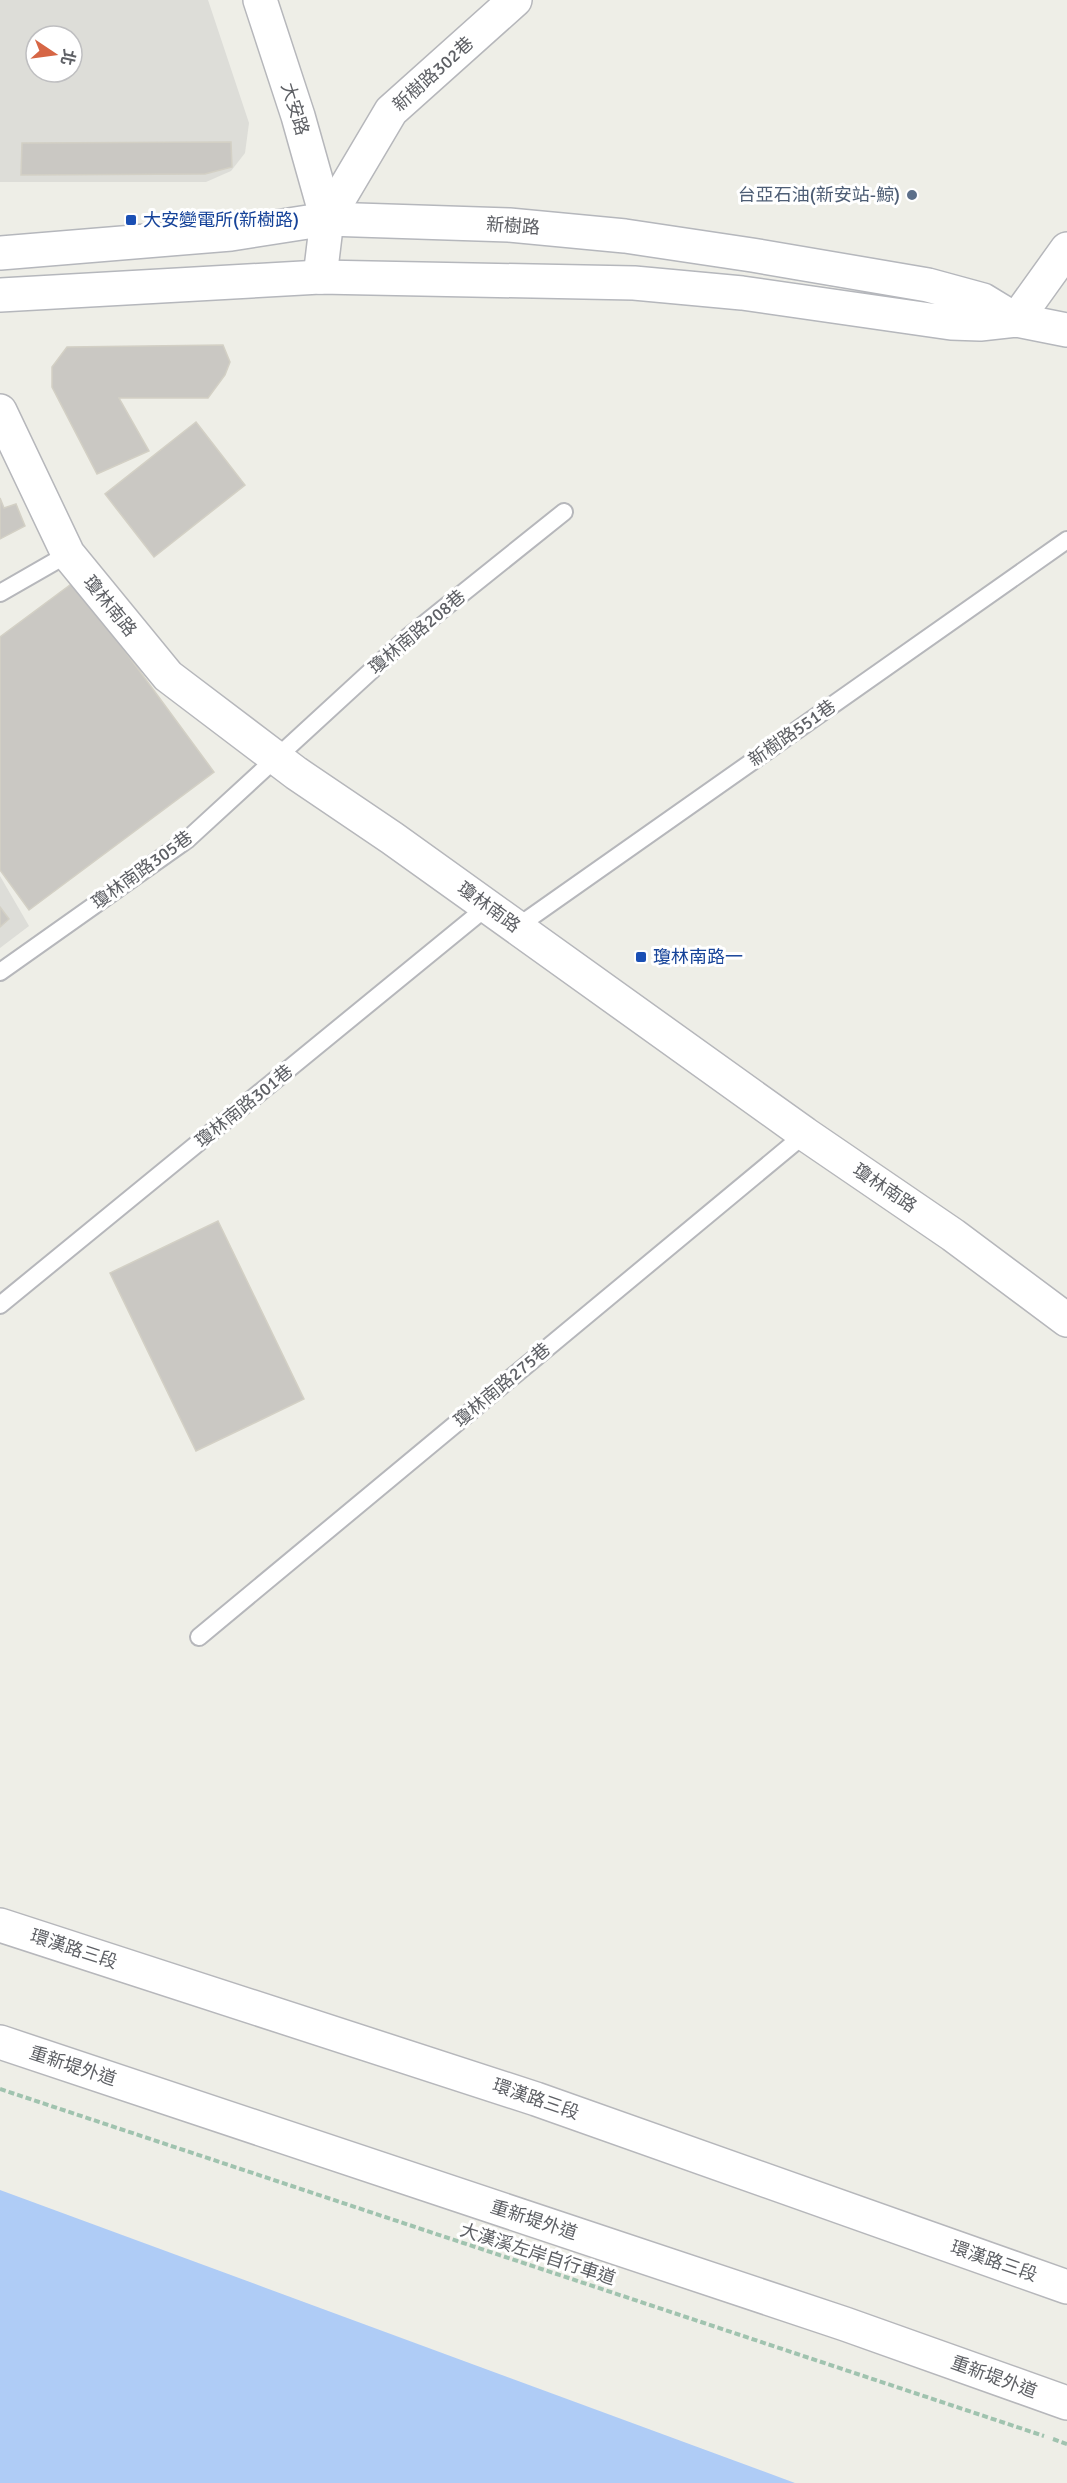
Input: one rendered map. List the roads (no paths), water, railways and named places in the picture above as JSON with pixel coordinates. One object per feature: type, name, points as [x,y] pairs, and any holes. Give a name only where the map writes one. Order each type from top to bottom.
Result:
[{"type":"street","name":"大安路","points":[[260,0],[298,116],[327,219]]},
{"type":"street","name":"新樹路302巷","points":[[327,219],[391,111],[515,0]]},
{"type":"street","name":"新樹路","points":[[0,254],[231,234],[327,219],[509,225],[625,236],[928,285],[982,300],[1016,320]]},
{"type":"street","points":[[320,277],[327,219]]},
{"type":"street","points":[[1016,320],[1067,249]]},
{"type":"street","name":"新樹路","points":[[0,296],[320,277],[634,283],[742,292],[951,323],[980,324],[1016,320],[1067,330]]},
{"type":"street","name":"瓊林南路","points":[[0,411],[68,554],[168,676],[275,758],[488,906],[806,1134],[953,1235],[1067,1320]]},
{"type":"street","name":"環漢路三段","points":[[0,1925],[536,2099],[1067,2287]]},
{"type":"street","name":"重新堤外道","points":[[0,2042],[845,2324],[1067,2403]]},
{"type":"lane","name":"瓊林南路208巷","points":[[275,758],[408,637],[564,512]]},
{"type":"lane","name":"新樹路551巷","points":[[517,927],[1067,540]]},
{"type":"lane","points":[[0,593],[68,554]]},
{"type":"lane","name":"瓊林南路305巷","points":[[0,972],[188,839],[275,758]]},
{"type":"lane","name":"瓊林南路301巷","points":[[0,1305],[488,906]]},
{"type":"lane","name":"瓊林南路275巷","points":[[199,1636],[806,1134]]},
{"type":"water","points":[[0,2190],[795,2483],[0,2483]]},
{"type":"place","name":"台亞石油(新安站-鯨)","points":[[912,195]]},
{"type":"place","name":"大安變電所(新樹路)","points":[[131,220]]},
{"type":"place","name":"瓊林南路一","points":[[641,957]]}]
